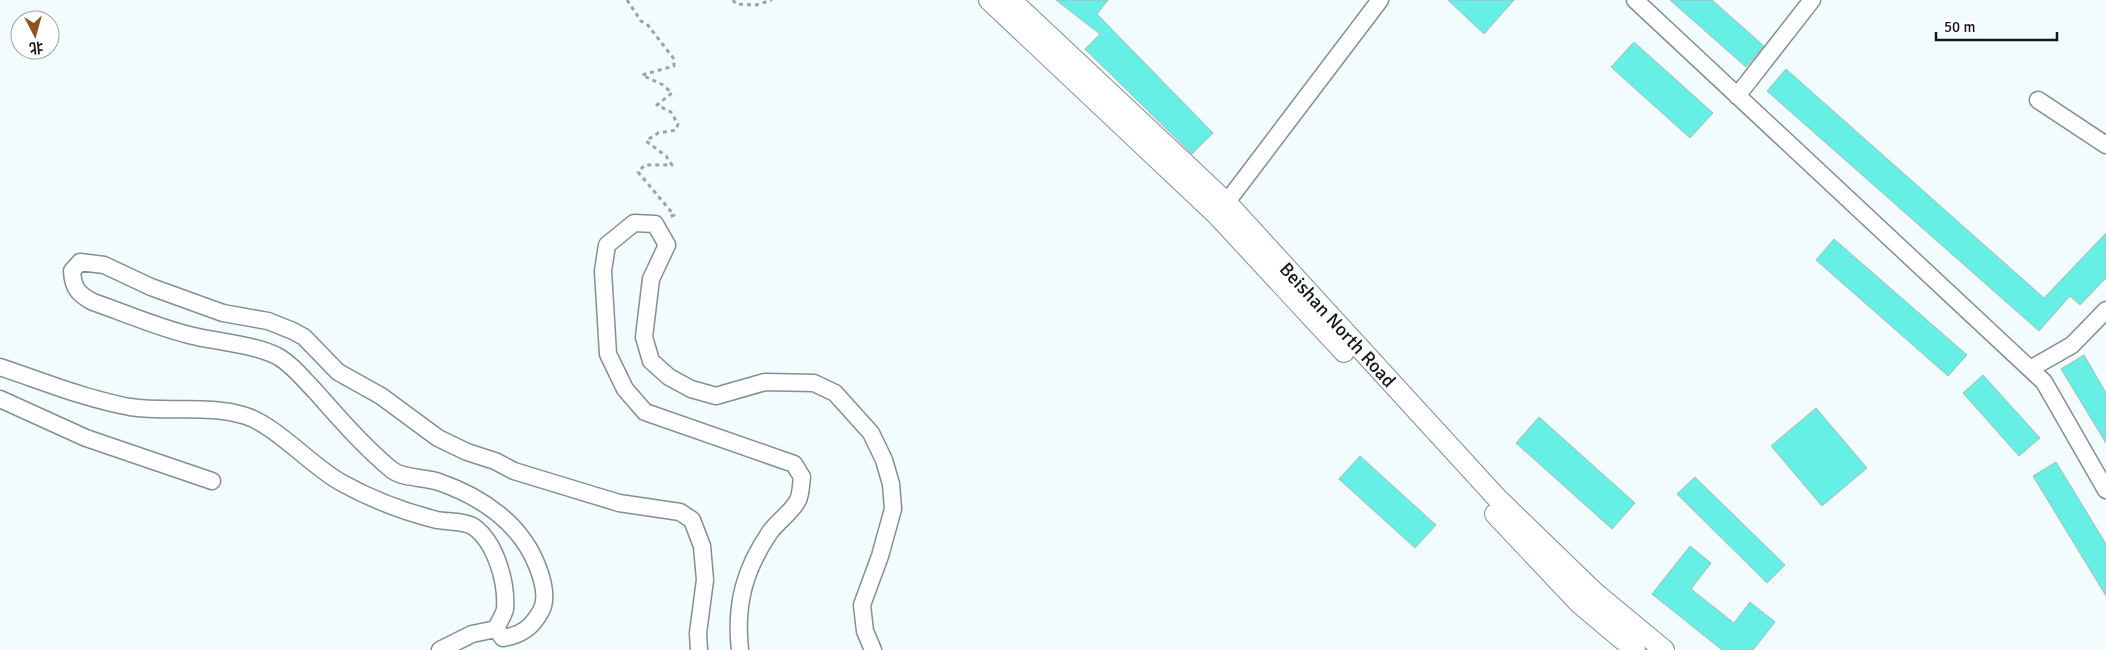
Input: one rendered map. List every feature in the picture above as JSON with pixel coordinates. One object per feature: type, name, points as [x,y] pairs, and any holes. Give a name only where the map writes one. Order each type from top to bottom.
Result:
[{"type":"main road","name":"Beishan North Road","points":[[989,0],[1222,209],[1580,604],[1635,650]]},
{"type":"main road","name":"Beishan North Road","points":[[1011,0],[1222,209],[1497,498],[1594,592],[1664,650]]},
{"type":"street","points":[[1222,209],[1380,0]]},
{"type":"street","points":[[1635,0],[2044,382],[2106,490]]},
{"type":"street","points":[[1737,96],[1812,0]]},
{"type":"street","points":[[2038,100],[2106,145]]},
{"type":"street","points":[[740,650],[737,625],[739,600],[747,577],[770,532],[798,500],[802,477],[794,464],[645,412],[625,389],[608,354],[603,271],[607,245],[634,223],[655,224],[667,245],[651,279],[644,337],[651,361],[669,377],[690,389],[716,396],[765,382],[814,383],[835,393],[871,433],[884,460],[891,484],[893,509],[880,556],[862,605],[865,631],[862,650]]},
{"type":"street","points":[[496,629],[503,638],[517,636],[534,624],[545,603],[542,579],[534,555],[519,533],[500,513],[489,505],[439,482],[395,472],[374,456],[300,375],[278,357],[264,351],[187,335],[93,302],[80,295],[72,284],[72,271],[80,262],[104,265],[151,287],[222,313],[268,321],[294,331],[304,337],[338,372],[381,396],[438,438],[467,452],[495,461],[514,471],[618,503],[680,512],[692,520],[702,546],[705,580],[698,633],[699,650]]},
{"type":"street","points":[[2030,369],[2072,344],[2106,310]]},
{"type":"street","points":[[0,367],[84,395],[131,407],[205,409],[247,416],[271,431],[323,472],[344,484],[400,509],[438,520],[473,526],[490,546],[501,569],[505,610],[496,629]]},
{"type":"street","points":[[0,400],[86,438],[212,481]]},
{"type":"street","points":[[440,650],[472,634],[496,629]]},
{"type":"street","points":[[865,631],[873,650]]},
{"type":"path","points":[[627,0],[641,21],[647,24],[674,59],[674,66],[642,75],[664,85],[672,93],[657,105],[671,112],[678,124],[676,130],[658,133],[646,141],[666,156],[672,165],[645,165],[638,172],[674,215],[655,224]]},
{"type":"path","points":[[733,0],[736,4],[756,5],[772,0]]},
{"type":"building","points":[[1056,0],[1108,0],[1097,14],[1213,133],[1192,154],[1085,49],[1100,34]]},
{"type":"building","points":[[1448,0],[1514,0],[1484,34]]},
{"type":"building","points":[[1670,0],[1712,0],[1764,46],[1746,67]]},
{"type":"building","points":[[1634,42],[1713,113],[1690,138],[1611,67]]},
{"type":"building","points":[[1786,69],[2044,298],[2106,233],[2106,278],[2080,305],[2070,296],[2039,331],[1767,91]]},
{"type":"building","points":[[1834,239],[1967,355],[1948,376],[1816,260]]},
{"type":"building","points":[[2084,355],[2106,393],[2106,443],[2061,369]]},
{"type":"building","points":[[1983,375],[2040,438],[2019,456],[1963,393]]},
{"type":"building","points":[[1816,408],[1867,468],[1822,506],[1771,446]]},
{"type":"building","points":[[1539,417],[1635,503],[1612,529],[1516,443]]},
{"type":"building","points":[[1360,456],[1436,525],[1415,548],[1339,479]]},
{"type":"building","points":[[2056,462],[2106,544],[2106,596],[2033,476]]},
{"type":"building","points":[[1695,477],[1785,565],[1767,583],[1677,494]]},
{"type":"building","points":[[1690,546],[1711,563],[1691,589],[1734,623],[1750,602],[1775,622],[1753,650],[1722,650],[1652,594]]}]
